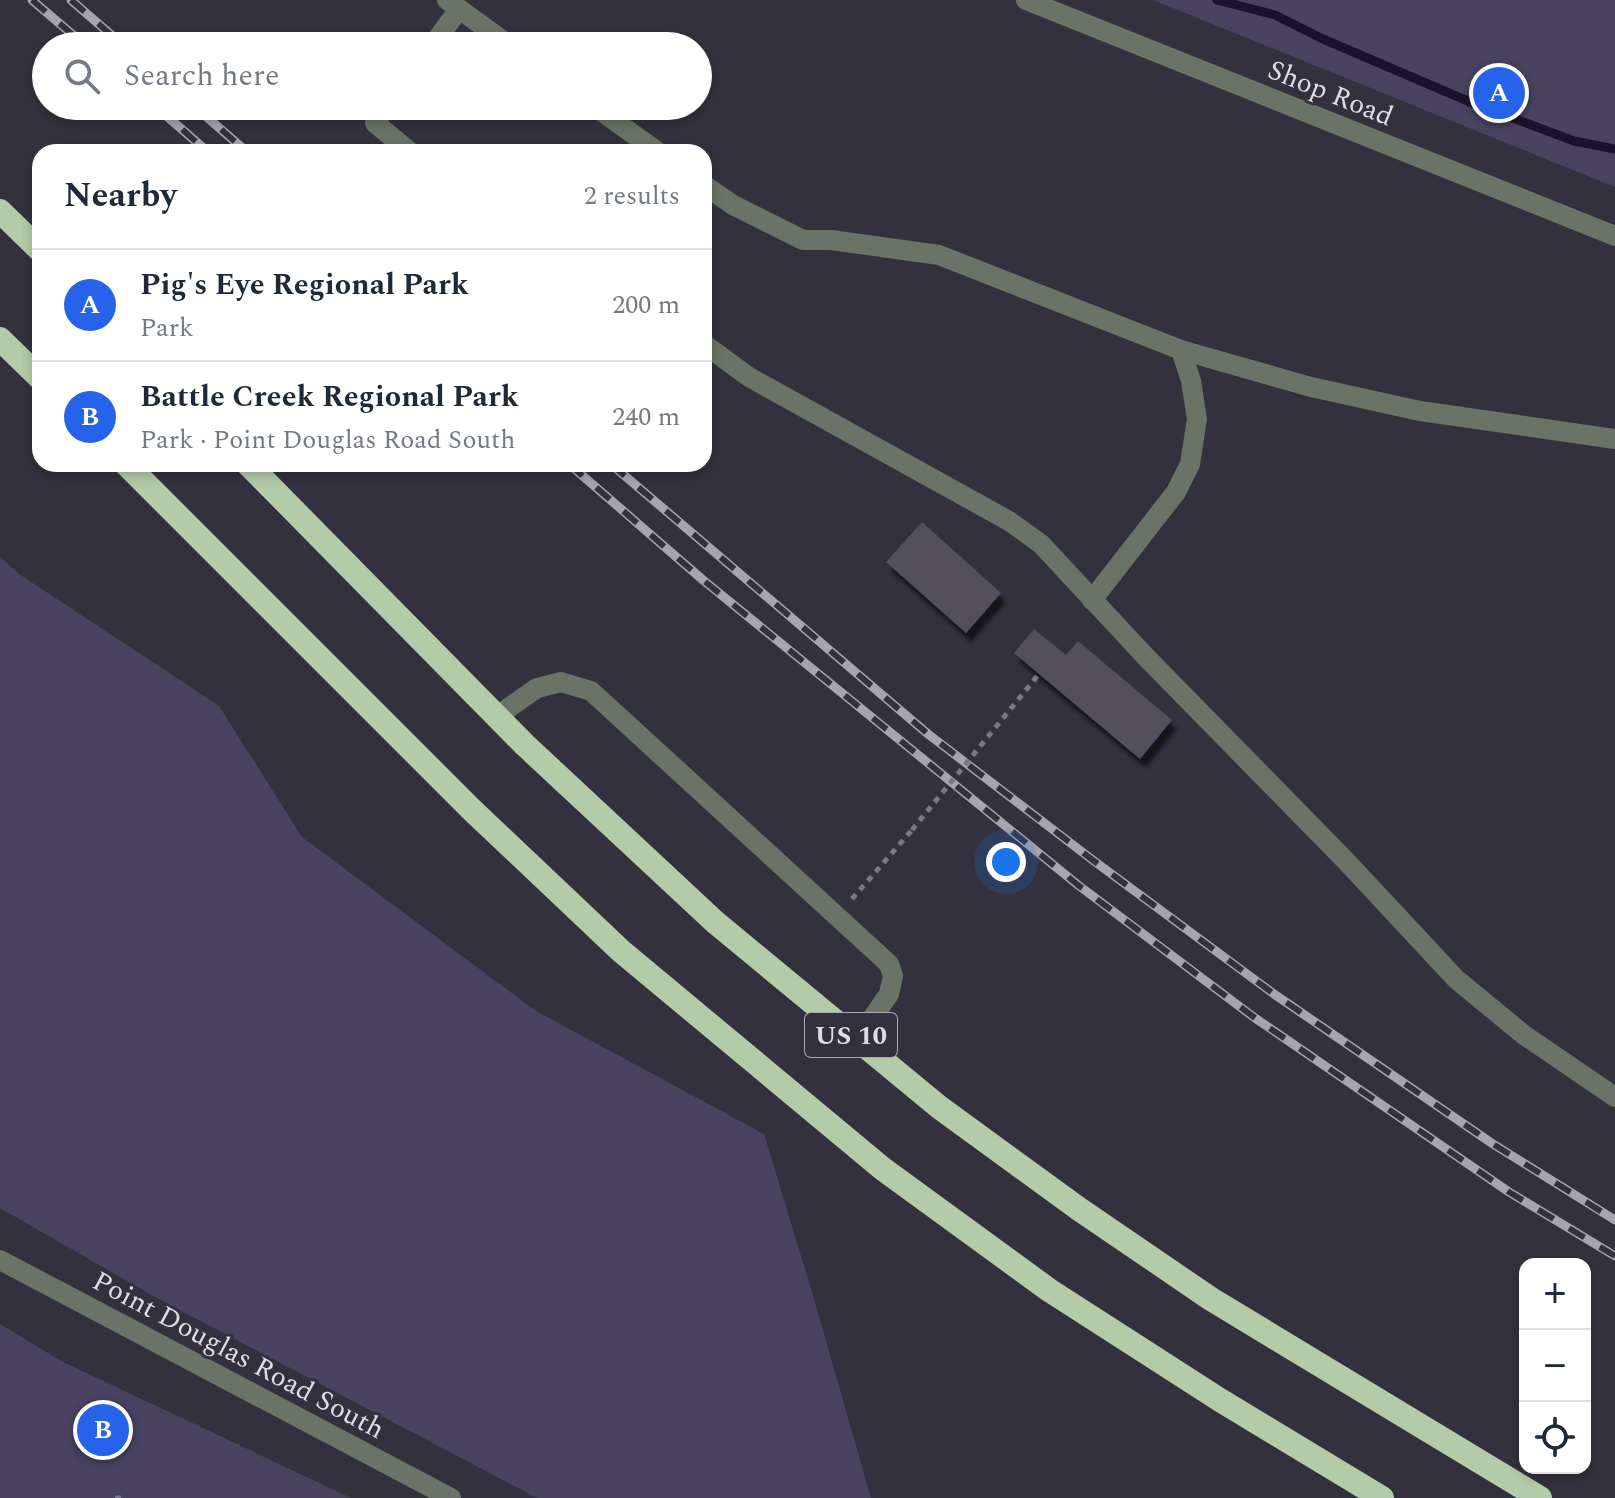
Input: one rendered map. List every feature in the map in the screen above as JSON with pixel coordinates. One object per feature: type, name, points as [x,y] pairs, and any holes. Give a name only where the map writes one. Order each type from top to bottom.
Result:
[{"type":"highway","points":[[0,211],[32,242]]},
{"type":"highway","points":[[0,339],[32,370]]},
{"type":"highway","name":"US 10","points":[[134,472],[461,799],[609,940],[871,1159],[1049,1290],[1220,1400],[1382,1498]]},
{"type":"highway","name":"US 10","points":[[256,472],[525,745],[715,922],[939,1107],[1079,1209],[1211,1299],[1540,1498]]},
{"type":"street","name":"Shop Road","points":[[1026,0],[1615,236]]},
{"type":"street","points":[[439,32],[453,5],[491,32]]},
{"type":"street","points":[[377,120],[375,123],[400,144]]},
{"type":"street","points":[[613,120],[647,144]]},
{"type":"street","points":[[712,191],[733,205],[803,240],[831,240],[939,255],[1181,350],[1311,387],[1420,411],[1615,439]]},
{"type":"street","points":[[712,350],[749,377],[1009,521],[1041,544],[1456,979],[1524,1035],[1615,1097]]},
{"type":"street","points":[[1092,600],[1176,492],[1190,464],[1197,419],[1191,381],[1181,350]]},
{"type":"street","points":[[497,716],[537,688],[561,682],[591,691],[889,964],[893,976],[889,994],[857,1040]]},
{"type":"street","name":"Point Douglas Road South","points":[[0,1260],[451,1498]]},
{"type":"path","points":[[863,884],[912,830],[1039,674]]},
{"type":"path","points":[[115,1498],[122,1498]]},
{"type":"shaded area","points":[[1153,0],[1615,0],[1615,187]]},
{"type":"shaded area","points":[[0,557],[19,574],[219,706],[302,837],[536,1011],[764,1134],[871,1498],[537,1498],[155,1297],[0,1208]]},
{"type":"shaded area","points":[[0,1324],[61,1361],[351,1498],[0,1498]]},
{"type":"building","points":[[922,522],[1001,593],[966,633],[886,562]]},
{"type":"building","points":[[1034,629],[1066,655],[1078,641],[1172,720],[1140,759],[1014,653]]},
{"type":"waterway","points":[[1217,0],[1275,15],[1470,102],[1574,141],[1615,149]]},
{"type":"railway","points":[[32,0],[70,32]]},
{"type":"railway","points":[[71,0],[108,32]]},
{"type":"railway","points":[[171,120],[199,144]]},
{"type":"railway","points":[[210,120],[238,144]]},
{"type":"railway","points":[[578,472],[703,580],[1078,885],[1255,1018],[1509,1192],[1615,1256]]},
{"type":"railway","points":[[620,472],[928,734],[1094,861],[1274,994],[1493,1144],[1615,1220]]},
{"type":"place","name":"Pig's Eye Regional Park","points":[[1499,93]]},
{"type":"place","name":"Battle Creek Regional Park","points":[[103,1430]]}]
